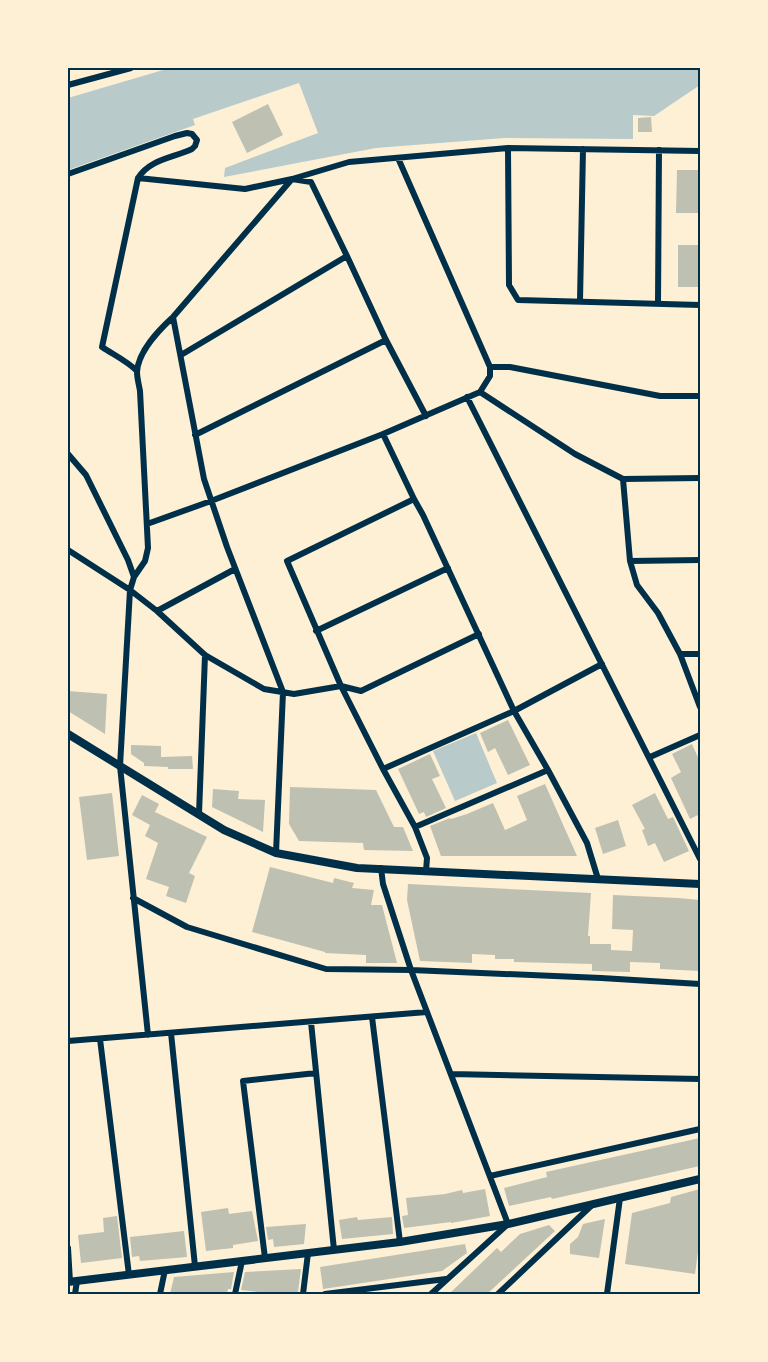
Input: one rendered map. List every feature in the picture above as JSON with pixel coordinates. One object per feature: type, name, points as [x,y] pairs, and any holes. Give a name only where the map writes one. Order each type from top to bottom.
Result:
[{"type":"street","points":[[68,85],[131,68]]},
{"type":"street","points":[[68,174],[175,136],[187,133],[192,134],[197,140],[192,149],[153,164],[143,170],[138,178],[102,347],[129,363],[137,371]]},
{"type":"street","points":[[508,148],[509,285],[518,300],[700,305]]},
{"type":"street","points":[[138,178],[245,189],[292,179],[349,162],[508,148],[700,151]]},
{"type":"street","points":[[580,302],[583,149]]},
{"type":"street","points":[[658,303],[659,150]]},
{"type":"street","points":[[147,524],[383,434],[480,392],[490,376],[490,367],[398,158]]},
{"type":"street","points":[[292,179],[311,182],[386,340],[426,416]]},
{"type":"street","points":[[148,1035],[120,766],[130,590],[134,578],[145,561],[148,548],[137,371],[145,349],[160,328],[173,317],[292,179]]},
{"type":"street","points":[[181,355],[347,256]]},
{"type":"street","points":[[173,317],[204,479],[235,569],[283,692],[276,854]]},
{"type":"street","points":[[195,435],[386,340]]},
{"type":"street","points":[[490,367],[510,367],[660,396],[700,396]]},
{"type":"street","points":[[480,392],[575,454],[623,479],[700,478]]},
{"type":"street","points":[[467,397],[700,859]]},
{"type":"street","points":[[383,434],[514,711],[587,843],[598,879]]},
{"type":"street","points":[[68,454],[86,475],[128,560],[134,578]]},
{"type":"street","points":[[623,479],[630,561],[638,585],[658,613],[680,654],[700,707]]},
{"type":"street","points":[[414,499],[287,561],[341,686],[415,827],[427,858],[426,871]]},
{"type":"street","points":[[68,550],[130,590],[157,611],[205,655],[264,689],[294,693],[341,686],[361,691],[479,634]]},
{"type":"street","points":[[630,561],[700,560]]},
{"type":"street","points":[[316,631],[448,568]]},
{"type":"street","points":[[157,611],[235,569]]},
{"type":"street","points":[[680,654],[700,654]]},
{"type":"street","points":[[199,814],[205,655]]},
{"type":"street","points":[[383,769],[514,711],[602,664]]},
{"type":"street","points":[[68,734],[224,830],[276,854],[357,868],[700,884]]},
{"type":"street","points":[[650,757],[700,735]]},
{"type":"street","points":[[415,827],[548,770]]},
{"type":"street","points":[[381,868],[383,884],[411,969],[508,1224]]},
{"type":"street","points":[[133,898],[187,927],[326,969],[411,969],[700,984]]},
{"type":"street","points":[[68,1041],[427,1012]]},
{"type":"street","points":[[372,1017],[400,1242]]},
{"type":"street","points":[[311,1022],[334,1250]]},
{"type":"street","points":[[171,1033],[195,1266]]},
{"type":"street","points":[[99,1038],[129,1275]]},
{"type":"street","points":[[265,1258],[243,1081],[316,1073]]},
{"type":"street","points":[[451,1074],[700,1079]]},
{"type":"street","points":[[490,1176],[700,1129]]},
{"type":"street","points":[[72,1281],[400,1242],[508,1224],[700,1179]]},
{"type":"street","points":[[607,1294],[620,1198]]},
{"type":"street","points":[[498,1294],[591,1206]]},
{"type":"street","points":[[431,1294],[508,1224]]},
{"type":"street","points":[[68,1248],[75,1294]]},
{"type":"street","points":[[303,1294],[308,1253]]},
{"type":"street","points":[[235,1294],[242,1261]]},
{"type":"street","points":[[160,1294],[165,1270]]},
{"type":"street","points":[[325,1294],[447,1279]]},
{"type":"street","points":[[507,1294],[509,1284]]},
{"type":"shaded area","points":[[170,68],[700,68],[700,85],[654,116],[633,115],[633,139],[504,138],[376,148],[224,177],[225,168],[318,133],[299,83],[193,119],[195,125],[68,170],[68,98]]},
{"type":"shaded area","points":[[476,733],[497,783],[455,801],[433,751]]},
{"type":"building","points":[[268,104],[283,135],[247,153],[232,122]]},
{"type":"building","points":[[651,117],[652,132],[638,132],[638,118]]},
{"type":"building","points":[[677,170],[700,170],[700,213],[676,213]]},
{"type":"building","points":[[678,245],[700,245],[700,287],[678,287]]},
{"type":"building","points":[[68,691],[107,694],[105,734],[68,711]]},
{"type":"building","points":[[508,720],[530,765],[508,775],[495,748],[488,752],[480,733]]},
{"type":"building","points":[[692,744],[700,762],[700,814],[690,819],[671,778],[681,772],[672,754]]},
{"type":"building","points":[[131,745],[161,746],[161,757],[192,756],[193,769],[144,766],[144,763],[131,754]]},
{"type":"building","points":[[430,754],[440,776],[432,779],[446,808],[426,817],[424,812],[419,814],[398,769]]},
{"type":"building","points":[[545,784],[577,856],[441,856],[430,826],[493,803],[505,830],[527,820],[517,796]]},
{"type":"building","points":[[290,787],[376,790],[394,827],[403,827],[413,851],[364,850],[363,843],[299,841],[289,824]]},
{"type":"building","points":[[213,789],[239,791],[238,799],[265,800],[263,832],[212,807]]},
{"type":"building","points":[[112,793],[119,856],[87,860],[79,797]]},
{"type":"building","points":[[655,793],[668,819],[673,817],[689,851],[664,862],[655,843],[648,846],[642,830],[645,829],[632,805]]},
{"type":"building","points":[[142,795],[159,804],[155,812],[207,837],[189,873],[195,876],[186,903],[166,896],[169,887],[146,879],[158,843],[145,836],[150,825],[132,815]]},
{"type":"building","points":[[618,820],[626,846],[603,854],[595,828]]},
{"type":"building","points":[[270,867],[333,883],[334,878],[354,883],[352,888],[374,890],[371,905],[382,905],[397,963],[366,963],[366,955],[325,953],[252,932]]},
{"type":"building","points":[[408,884],[591,893],[588,936],[590,936],[590,944],[611,944],[611,950],[632,951],[633,930],[612,929],[613,895],[700,900],[700,971],[660,969],[660,963],[630,962],[630,972],[592,971],[592,964],[514,962],[514,959],[495,959],[495,955],[472,954],[472,963],[420,961],[407,900]]},
{"type":"building","points":[[700,1138],[700,1166],[552,1199],[551,1197],[509,1206],[504,1188],[547,1177],[546,1172]]},
{"type":"building","points":[[485,1189],[490,1216],[404,1228],[402,1216],[408,1215],[406,1198]]},
{"type":"building","points":[[700,1189],[700,1237],[695,1274],[625,1264],[632,1213],[670,1203],[671,1197]]},
{"type":"building","points":[[228,1208],[229,1214],[252,1211],[258,1241],[233,1245],[233,1248],[206,1251],[201,1212]]},
{"type":"building","points":[[117,1216],[122,1258],[81,1263],[78,1235],[104,1232],[103,1218]]},
{"type":"building","points":[[357,1217],[358,1220],[392,1217],[393,1234],[342,1239],[339,1220]]},
{"type":"building","points":[[605,1219],[599,1258],[570,1254],[570,1244],[578,1237],[583,1224]]},
{"type":"building","points":[[306,1224],[304,1244],[274,1247],[273,1239],[268,1240],[266,1227]]},
{"type":"building","points":[[549,1225],[555,1231],[487,1294],[449,1294],[497,1248],[501,1252],[520,1234]]},
{"type":"building","points":[[184,1231],[187,1257],[140,1261],[139,1256],[132,1257],[130,1237]]},
{"type":"building","points":[[465,1244],[467,1253],[442,1271],[323,1289],[320,1267]]},
{"type":"building","points":[[301,1269],[298,1292],[274,1294],[241,1290],[245,1272]]},
{"type":"building","points":[[234,1272],[231,1289],[228,1289],[227,1294],[170,1294],[174,1277]]}]
